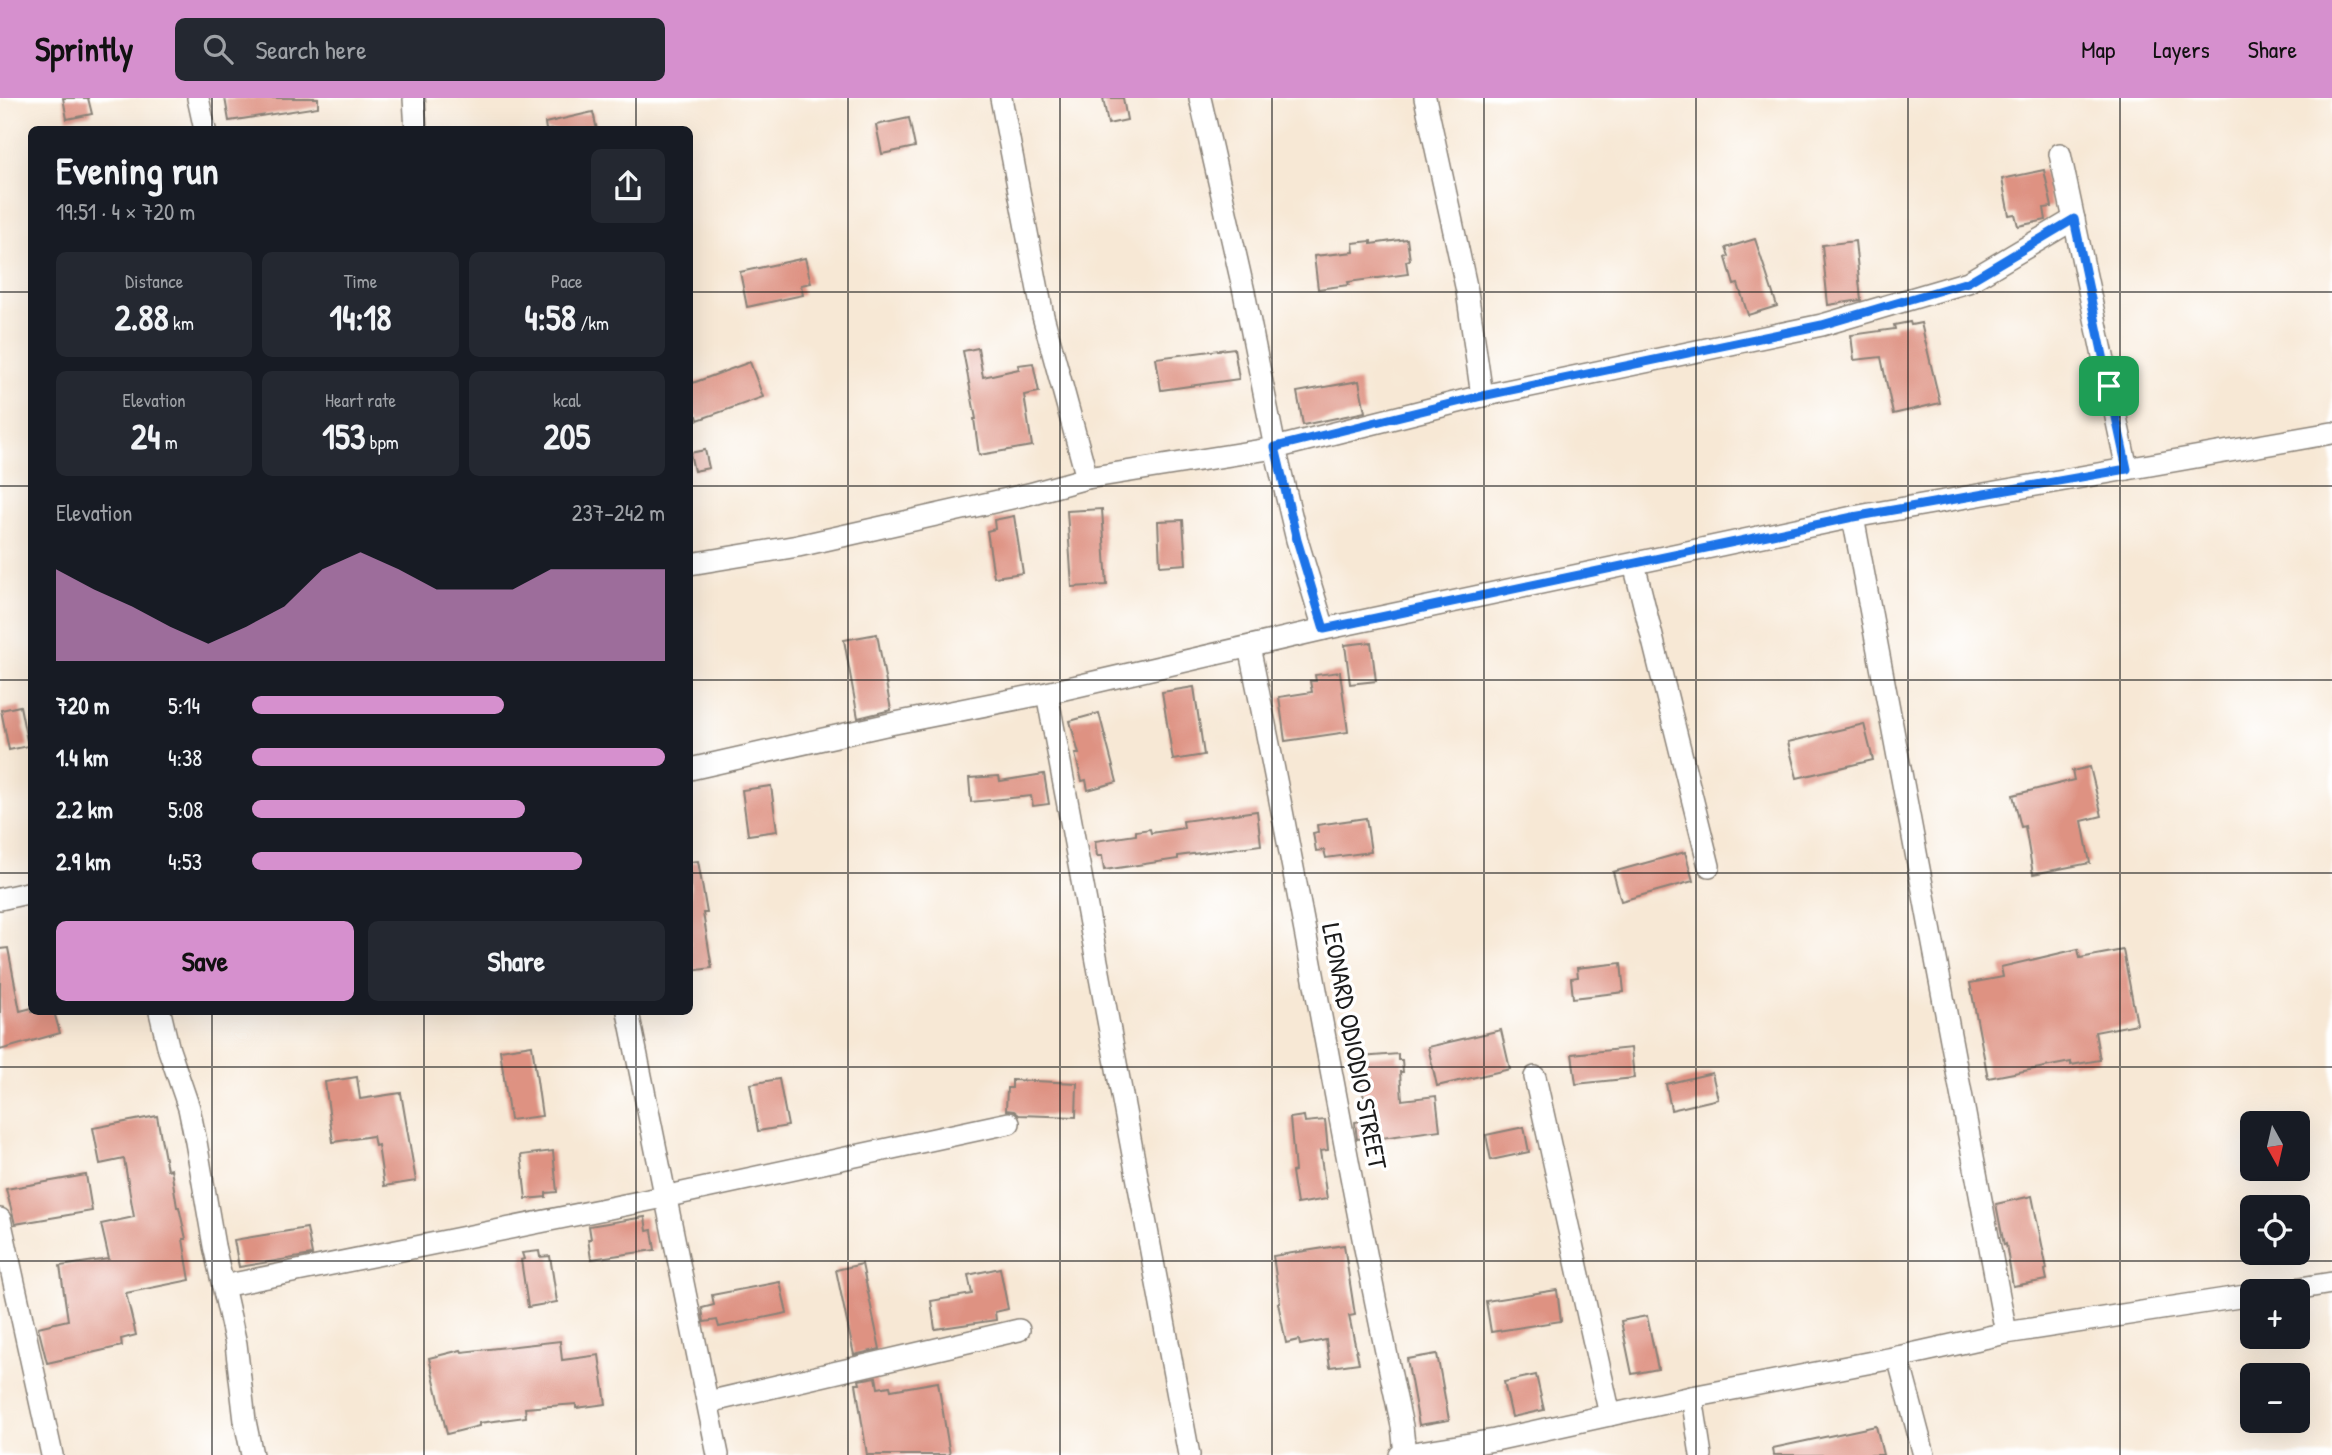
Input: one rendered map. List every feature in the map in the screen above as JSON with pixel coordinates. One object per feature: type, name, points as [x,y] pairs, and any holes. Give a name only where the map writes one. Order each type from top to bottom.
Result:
[{"type":"street","points":[[198,98],[204,126]]},
{"type":"street","points":[[414,98],[416,126]]},
{"type":"street","points":[[1001,98],[1043,316],[1087,478]]},
{"type":"street","points":[[1200,98],[1244,292],[1275,447],[1297,540],[1324,629]]},
{"type":"street","points":[[1425,98],[1467,291],[1482,396]]},
{"type":"street","points":[[2060,154],[2127,469]]},
{"type":"street","points":[[693,564],[798,546],[1029,494],[1087,478],[1275,447],[1482,396],[1822,325],[1968,282],[2074,219]]},
{"type":"street","points":[[693,768],[890,724],[1047,693],[1324,629],[1853,517],[2332,433]]},
{"type":"street","points":[[1853,517],[2006,1333]]},
{"type":"street","points":[[1634,564],[1709,866]]},
{"type":"street","name":"LEONARD ODIODIO STREET","points":[[1249,647],[1280,794],[1327,1059],[1402,1426],[1403,1455]]},
{"type":"street","points":[[1047,693],[1189,1455]]},
{"type":"street","points":[[0,900],[28,893]]},
{"type":"street","points":[[161,1015],[169,1050],[189,1108],[202,1190],[236,1344],[252,1455]]},
{"type":"street","points":[[629,1015],[718,1455]]},
{"type":"street","points":[[1535,1077],[1610,1415]]},
{"type":"street","points":[[223,1286],[664,1198],[1009,1123]]},
{"type":"street","points":[[0,1219],[52,1455]]},
{"type":"street","points":[[2310,1287],[2332,1283]]},
{"type":"street","points":[[1403,1455],[1497,1448],[1610,1415],[1692,1396],[1898,1357],[2006,1333],[2240,1297]]},
{"type":"street","points":[[708,1402],[1019,1330]]},
{"type":"street","points":[[1898,1357],[1924,1455]]},
{"type":"street","points":[[1692,1396],[1701,1455]]},
{"type":"building","points":[[63,98],[88,98],[92,114],[67,119]]},
{"type":"building","points":[[225,98],[318,98],[318,107],[229,121]]},
{"type":"building","points":[[1103,98],[1123,98],[1127,120],[1108,124]]},
{"type":"building","points":[[593,112],[596,126],[545,126],[545,123]]},
{"type":"building","points":[[909,118],[915,147],[882,154],[876,125]]},
{"type":"building","points":[[2044,170],[2052,207],[2044,208],[2046,220],[2018,226],[2015,214],[2009,215],[2002,179]]},
{"type":"building","points":[[1407,239],[1410,260],[1406,261],[1408,274],[1318,289],[1314,256],[1354,252],[1353,243],[1371,241],[1371,244]]},
{"type":"building","points":[[1755,239],[1777,306],[1748,315],[1738,284],[1734,285],[1726,258],[1729,256],[1726,248]]},
{"type":"building","points":[[1855,241],[1861,300],[1828,305],[1822,245]]},
{"type":"building","points":[[805,258],[811,283],[801,285],[803,295],[747,307],[740,272]]},
{"type":"building","points":[[1910,322],[1911,325],[1921,323],[1940,403],[1893,414],[1881,357],[1854,360],[1851,335],[1895,329],[1894,325]]},
{"type":"building","points":[[978,348],[983,377],[1019,369],[1018,365],[1033,363],[1039,392],[1024,395],[1032,446],[979,455],[976,419],[963,351]]},
{"type":"building","points":[[1234,348],[1239,379],[1161,390],[1156,358]]},
{"type":"building","points":[[750,362],[763,397],[698,420],[693,414],[693,383]]},
{"type":"building","points":[[1359,381],[1365,412],[1303,425],[1297,392]]},
{"type":"building","points":[[705,450],[709,468],[694,471],[693,452]]},
{"type":"building","points":[[1102,509],[1107,585],[1072,587],[1067,511]]},
{"type":"building","points":[[1014,516],[1023,573],[994,577],[987,531],[995,529],[994,520]]},
{"type":"building","points":[[1183,520],[1186,564],[1160,566],[1158,521]]},
{"type":"building","points":[[877,634],[891,710],[858,718],[844,640]]},
{"type":"building","points":[[1371,642],[1376,681],[1350,684],[1345,645]]},
{"type":"building","points":[[1340,672],[1348,732],[1285,741],[1279,697],[1312,692],[1310,681],[1316,681],[1315,675]]},
{"type":"building","points":[[1194,687],[1204,755],[1173,760],[1162,692]]},
{"type":"building","points":[[20,706],[28,746],[9,750],[1,710]]},
{"type":"building","points":[[1099,713],[1117,782],[1088,790],[1086,780],[1082,781],[1075,754],[1079,754],[1070,721]]},
{"type":"building","points":[[1864,724],[1873,760],[1797,778],[1788,742]]},
{"type":"building","points":[[2090,767],[2102,816],[2082,821],[2090,863],[2033,874],[2025,826],[2021,827],[2013,795],[2074,780],[2072,771]]},
{"type":"building","points":[[1044,774],[1049,804],[1033,806],[1031,796],[971,802],[969,778],[999,776],[1000,781]]},
{"type":"building","points":[[771,786],[777,831],[748,835],[742,790]]},
{"type":"building","points":[[1257,811],[1261,845],[1178,856],[1178,859],[1104,870],[1102,856],[1097,856],[1095,841],[1136,835],[1136,831],[1150,829],[1151,833],[1184,828],[1183,821]]},
{"type":"building","points":[[1366,818],[1371,852],[1326,858],[1324,850],[1316,851],[1313,833],[1318,832],[1317,825]]},
{"type":"building","points":[[1685,852],[1693,881],[1621,901],[1613,872]]},
{"type":"building","points":[[698,861],[707,913],[703,913],[712,968],[693,971],[693,862]]},
{"type":"building","points":[[8,948],[20,1011],[28,1009],[28,1015],[55,1015],[60,1033],[0,1050],[0,949]]},
{"type":"building","points":[[2078,949],[2080,958],[2123,950],[2137,1024],[2095,1032],[2100,1060],[2071,1065],[2071,1062],[1988,1078],[1970,983],[2003,977],[2001,967]]},
{"type":"building","points":[[1621,963],[1624,992],[1573,998],[1571,978],[1578,977],[1577,968]]},
{"type":"building","points":[[1501,1030],[1510,1069],[1437,1086],[1428,1047]]},
{"type":"building","points":[[532,1045],[542,1116],[510,1120],[500,1050]]},
{"type":"building","points":[[1631,1048],[1634,1078],[1576,1084],[1572,1054]]},
{"type":"building","points":[[1398,1054],[1398,1060],[1402,1060],[1402,1100],[1436,1096],[1440,1130],[1357,1139],[1355,1122],[1367,1120],[1356,1063],[1362,1063],[1361,1057]]},
{"type":"building","points":[[1712,1073],[1718,1099],[1671,1110],[1666,1084]]},
{"type":"building","points":[[357,1077],[360,1099],[401,1093],[416,1181],[384,1186],[378,1145],[375,1146],[373,1136],[333,1142],[325,1082]]},
{"type":"building","points":[[779,1079],[788,1126],[758,1131],[750,1084]]},
{"type":"building","points":[[1012,1080],[1077,1083],[1076,1117],[1019,1115],[1006,1110],[1007,1088],[1012,1088]]},
{"type":"building","points":[[157,1116],[167,1170],[171,1169],[186,1239],[183,1239],[190,1280],[126,1293],[136,1335],[121,1339],[122,1346],[47,1363],[38,1327],[68,1320],[60,1266],[109,1259],[101,1224],[134,1217],[124,1159],[100,1164],[93,1128]]},
{"type":"building","points":[[1304,1116],[1305,1122],[1325,1120],[1328,1150],[1320,1151],[1327,1199],[1297,1204],[1292,1172],[1295,1171],[1290,1118]]},
{"type":"building","points":[[1524,1127],[1529,1152],[1491,1160],[1486,1135]]},
{"type":"building","points":[[553,1151],[557,1192],[546,1193],[546,1197],[526,1199],[521,1155]]},
{"type":"building","points":[[86,1175],[92,1211],[15,1224],[6,1189]]},
{"type":"building","points":[[2032,1196],[2047,1280],[2013,1286],[1996,1204]]},
{"type":"building","points":[[645,1217],[647,1231],[652,1230],[655,1250],[591,1259],[589,1226]]},
{"type":"building","points":[[307,1228],[312,1255],[239,1267],[234,1240]]},
{"type":"building","points":[[1344,1245],[1355,1315],[1349,1316],[1359,1363],[1330,1367],[1326,1340],[1300,1345],[1299,1340],[1286,1343],[1273,1256]]},
{"type":"building","points":[[539,1251],[540,1257],[550,1256],[557,1302],[528,1307],[522,1253]]},
{"type":"building","points":[[862,1264],[880,1349],[854,1355],[836,1270]]},
{"type":"building","points":[[1000,1268],[1008,1309],[995,1312],[996,1320],[935,1329],[931,1301],[972,1294],[968,1275]]},
{"type":"building","points":[[780,1282],[787,1313],[719,1327],[717,1320],[704,1322],[702,1308],[714,1305],[712,1295]]},
{"type":"building","points":[[1557,1290],[1561,1321],[1491,1332],[1486,1301]]},
{"type":"building","points":[[1647,1316],[1658,1369],[1632,1374],[1621,1321]]},
{"type":"building","points":[[560,1341],[562,1360],[599,1355],[606,1404],[576,1408],[576,1404],[525,1408],[526,1417],[479,1423],[479,1426],[447,1434],[429,1358],[461,1350]]},
{"type":"building","points":[[1437,1354],[1449,1420],[1419,1425],[1407,1359]]},
{"type":"building","points":[[1536,1375],[1544,1410],[1512,1417],[1504,1382]]},
{"type":"building","points":[[876,1377],[878,1388],[890,1386],[891,1390],[938,1382],[950,1455],[867,1455],[856,1384],[860,1384],[859,1380]]},
{"type":"building","points":[[1876,1426],[1883,1455],[1774,1455],[1773,1448]]},
{"type":"route","points":[[2074,219],[2109,386],[2127,469],[1853,517],[1324,629],[1297,540],[1275,447],[1482,396],[1822,325],[1968,282],[2074,219]]}]
